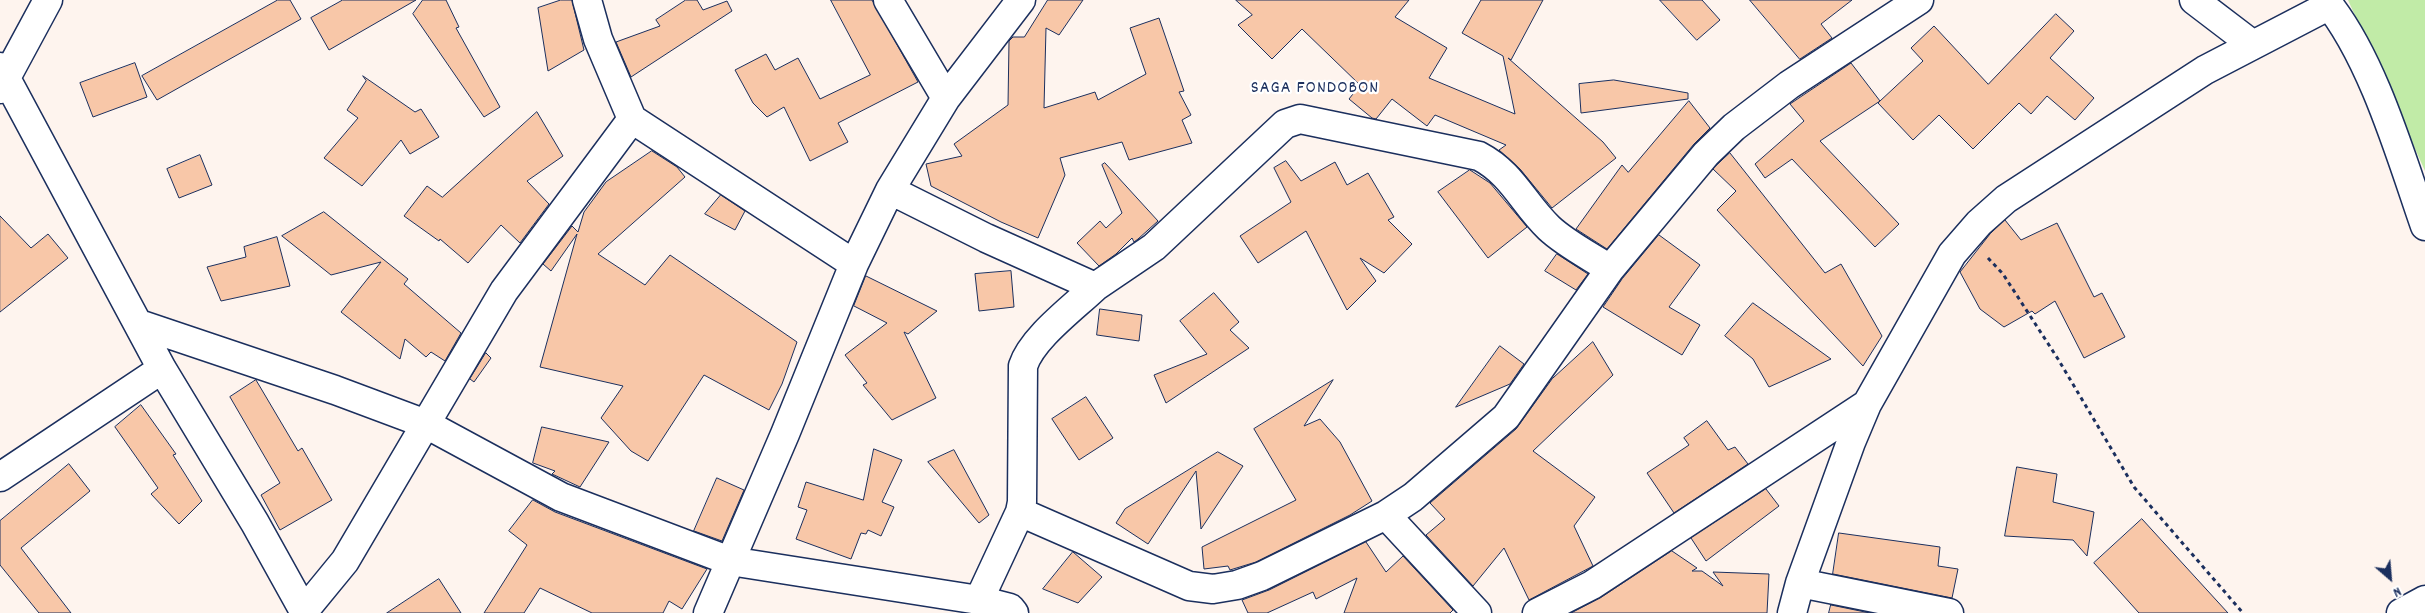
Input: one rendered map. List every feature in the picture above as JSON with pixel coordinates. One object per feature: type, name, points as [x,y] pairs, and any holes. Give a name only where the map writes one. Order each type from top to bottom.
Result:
[{"type":"street","points":[[48,0],[2,79],[139,324],[162,370],[255,523],[304,612],[345,561],[504,291],[632,119]]},
{"type":"street","points":[[587,0],[598,39],[632,119],[854,264]]},
{"type":"street","points":[[888,0],[946,98]]},
{"type":"street","points":[[708,613],[785,434],[854,264],[890,190],[946,98],[1021,0]]},
{"type":"street","points":[[1020,512],[1189,586],[1213,589],[1237,585],[1262,576],[1386,515],[1413,497],[1506,417],[1610,269],[1706,154],[1734,127],[1789,85],[1920,0]]},
{"type":"street","points":[[2194,0],[2253,45]]},
{"type":"street","points":[[1792,613],[1800,583],[1851,442],[1867,404],[1952,254],[1968,235],[2006,199],[2205,70],[2328,3],[2364,63],[2391,129],[2425,226]]},
{"type":"street","points":[[979,600],[1020,512],[1023,493],[1023,366],[1026,357],[1048,332],[1095,287],[1154,247],[1285,124],[1300,119],[1479,156],[1496,164],[1508,176],[1541,219],[1559,236],[1610,269]]},
{"type":"street","points":[[890,190],[986,238],[1095,287]]},
{"type":"street","points":[[139,324],[335,390],[426,424],[561,496],[730,561],[979,600],[1010,608],[1014,613]]},
{"type":"street","points":[[0,477],[162,370]]},
{"type":"street","points":[[1537,613],[1592,585],[1867,404]]},
{"type":"street","points":[[1386,515],[1463,608]]},
{"type":"street","points":[[1800,583],[1949,613]]},
{"type":"street","points":[[2401,613],[2425,600]]},
{"type":"path","points":[[1968,235],[2003,274],[2058,359],[2134,487],[2243,613]]},
{"type":"green space","points":[[2348,0],[2425,0],[2425,171]]},
{"type":"building","points":[[278,0],[290,0],[301,19],[157,100],[142,76]]},
{"type":"building","points":[[343,0],[416,0],[329,50],[311,18]]},
{"type":"building","points":[[423,0],[446,0],[459,27],[456,28],[500,107],[484,117],[413,14]]},
{"type":"building","points":[[561,0],[572,0],[584,50],[548,71],[538,8]]},
{"type":"building","points":[[686,0],[697,0],[703,10],[727,1],[732,11],[631,77],[616,42],[660,26],[656,20]]},
{"type":"building","points":[[831,0],[872,0],[918,82],[838,123],[848,142],[810,161],[784,107],[767,117],[753,103],[735,70],[766,54],[775,70],[798,58],[820,99],[870,75]]},
{"type":"building","points":[[1048,0],[1083,0],[1059,35],[1046,28],[1044,108],[1095,92],[1098,100],[1146,74],[1130,28],[1159,18],[1184,91],[1179,92],[1191,115],[1182,120],[1192,143],[1129,160],[1122,142],[1060,158],[1065,175],[1038,238],[1001,222],[931,186],[926,164],[962,156],[954,144],[1008,105],[1009,41],[1013,37],[1024,37]]},
{"type":"building","points":[[1236,0],[1409,0],[1395,17],[1447,48],[1429,78],[1515,114],[1503,56],[1462,33],[1481,0],[1543,0],[1511,60],[1508,58],[1603,142],[1616,158],[1552,208],[1520,169],[1499,150],[1506,145],[1435,115],[1427,126],[1392,99],[1376,119],[1372,118],[1349,99],[1360,85],[1302,29],[1272,59],[1238,25],[1252,15]]},
{"type":"building","points":[[1660,0],[1702,0],[1720,20],[1697,40]]},
{"type":"building","points":[[1750,0],[1852,0],[1821,24],[1832,38],[1800,59]]},
{"type":"building","points":[[2056,14],[2074,31],[2050,58],[2094,98],[2075,120],[2047,96],[2031,114],[2019,103],[1973,149],[1939,115],[1913,140],[1878,103],[1923,61],[1911,48],[1934,26],[1988,84]]},
{"type":"building","points":[[135,63],[147,97],[93,117],[80,83]]},
{"type":"building","points":[[1851,63],[1880,101],[1820,141],[1899,224],[1875,247],[1792,159],[1765,178],[1755,164],[1804,121],[1790,104]]},
{"type":"building","points":[[363,76],[415,112],[421,109],[439,137],[410,154],[401,140],[362,186],[324,158],[358,118],[347,110],[366,81]]},
{"type":"building","points":[[1614,80],[1688,93],[1688,99],[1581,113],[1579,84]]},
{"type":"building","points":[[1689,101],[1710,128],[1694,144],[1607,249],[1576,229],[1622,165],[1628,172]]},
{"type":"building","points":[[537,112],[563,156],[527,181],[549,204],[520,243],[501,225],[468,263],[440,239],[439,241],[404,216],[427,186],[442,197]]},
{"type":"building","points":[[652,151],[677,167],[685,177],[598,254],[645,285],[670,255],[797,342],[782,384],[769,410],[704,375],[648,461],[631,451],[601,418],[623,386],[540,367],[577,234],[551,271],[543,264],[572,226],[578,232],[584,212],[606,182]]},
{"type":"building","points":[[1730,153],[1825,273],[1841,264],[1882,336],[1863,366],[1717,210],[1736,191],[1713,169]]},
{"type":"building","points":[[200,155],[212,185],[179,198],[167,169]]},
{"type":"building","points":[[1286,161],[1301,181],[1335,162],[1347,185],[1368,173],[1394,217],[1388,220],[1412,244],[1384,273],[1360,258],[1376,281],[1347,310],[1306,231],[1258,263],[1240,236],[1291,202],[1274,168]]},
{"type":"building","points":[[1105,163],[1158,221],[1134,242],[1132,238],[1116,254],[1099,266],[1077,243],[1100,221],[1106,228],[1122,213],[1102,165]]},
{"type":"building","points":[[1470,170],[1490,183],[1527,227],[1488,258],[1438,192]]},
{"type":"building","points":[[721,195],[745,211],[735,230],[705,214]]},
{"type":"building","points":[[324,212],[408,279],[404,284],[461,333],[445,361],[431,352],[426,357],[405,339],[400,359],[341,312],[381,262],[331,275],[282,236]]},
{"type":"building","points":[[0,216],[31,248],[48,234],[68,258],[0,312]]},
{"type":"building","points":[[2005,220],[2021,240],[2057,223],[2094,297],[2102,293],[2125,337],[2084,358],[2055,301],[2035,314],[2032,311],[2004,327],[1980,309],[1960,272],[1990,234]]},
{"type":"building","points":[[1659,235],[1700,265],[1669,307],[1700,325],[1682,355],[1603,307],[1622,279]]},
{"type":"building","points":[[277,237],[290,286],[221,301],[207,267],[246,257],[244,247]]},
{"type":"building","points":[[1557,254],[1588,274],[1576,290],[1545,271]]},
{"type":"building","points":[[1011,271],[1014,307],[979,311],[975,274]]},
{"type":"building","points":[[866,276],[937,311],[908,334],[904,332],[936,398],[892,420],[863,385],[867,383],[845,355],[887,323],[854,306]]},
{"type":"building","points":[[1214,293],[1239,322],[1230,330],[1249,348],[1166,403],[1154,375],[1207,354],[1180,321]]},
{"type":"building","points":[[1753,303],[1831,359],[1769,387],[1753,359],[1725,336]]},
{"type":"building","points":[[1100,309],[1142,315],[1139,341],[1097,335]]},
{"type":"building","points":[[1593,342],[1613,375],[1533,451],[1595,497],[1574,526],[1593,566],[1529,600],[1504,548],[1473,586],[1426,535],[1445,519],[1430,503],[1516,429],[1552,379]]},
{"type":"building","points":[[1500,346],[1524,364],[1510,384],[1456,407]]},
{"type":"building","points":[[486,353],[491,358],[474,382],[470,379]]},
{"type":"building","points":[[256,380],[298,451],[302,448],[332,500],[280,530],[261,495],[280,483],[230,397]]},
{"type":"building","points":[[1333,380],[1304,426],[1320,419],[1340,442],[1372,501],[1350,515],[1256,562],[1230,570],[1228,566],[1204,569],[1202,547],[1296,500],[1254,429]]},
{"type":"building","points":[[1086,397],[1113,438],[1079,460],[1052,419]]},
{"type":"building","points":[[141,405],[176,454],[173,455],[202,501],[179,524],[151,494],[158,488],[115,427]]},
{"type":"building","points":[[1707,421],[1728,450],[1735,447],[1748,464],[1674,513],[1647,473],[1689,445],[1684,438]]},
{"type":"building","points":[[542,427],[609,442],[580,487],[552,474],[555,471],[533,463]]},
{"type":"building","points":[[874,449],[902,460],[882,502],[894,507],[881,536],[868,530],[866,534],[861,533],[851,559],[796,539],[807,510],[798,507],[806,482],[863,500]]},
{"type":"building","points":[[954,450],[989,515],[979,523],[928,462]]},
{"type":"building","points":[[1218,452],[1243,466],[1201,529],[1196,471],[1148,544],[1116,523],[1125,509]]},
{"type":"building","points":[[69,464],[90,491],[21,548],[71,613],[39,613],[0,565],[0,521]]},
{"type":"building","points":[[2017,467],[2057,474],[2053,502],[2094,512],[2087,556],[2073,540],[2005,536]]},
{"type":"building","points":[[717,478],[744,490],[722,541],[694,531]]},
{"type":"building","points":[[1766,489],[1779,506],[1706,561],[1691,538]]},
{"type":"building","points":[[533,500],[555,512],[707,569],[682,609],[669,601],[663,613],[592,613],[540,588],[524,613],[484,613],[527,545],[509,531]]},
{"type":"building","points":[[2142,519],[2228,613],[2139,613],[2094,563]]},
{"type":"building","points":[[1839,533],[1940,547],[1938,566],[1958,569],[1952,598],[1833,574]]},
{"type":"building","points":[[1366,542],[1386,572],[1403,556],[1453,610],[1450,613],[1344,613],[1357,578],[1316,599],[1313,592],[1267,613],[1248,613],[1242,600],[1269,590]]},
{"type":"building","points":[[1672,551],[1697,568],[1692,571],[1702,571],[1723,586],[1713,572],[1769,574],[1767,613],[1571,613],[1600,598]]},
{"type":"building","points":[[1073,552],[1102,577],[1078,603],[1043,589]]},
{"type":"building","points":[[439,579],[461,613],[387,613]]},
{"type":"building","points":[[1831,605],[1870,613],[1829,613]]},
{"type":"district","name":"SAGA FONDOBON","points":[[1315,90]]}]
